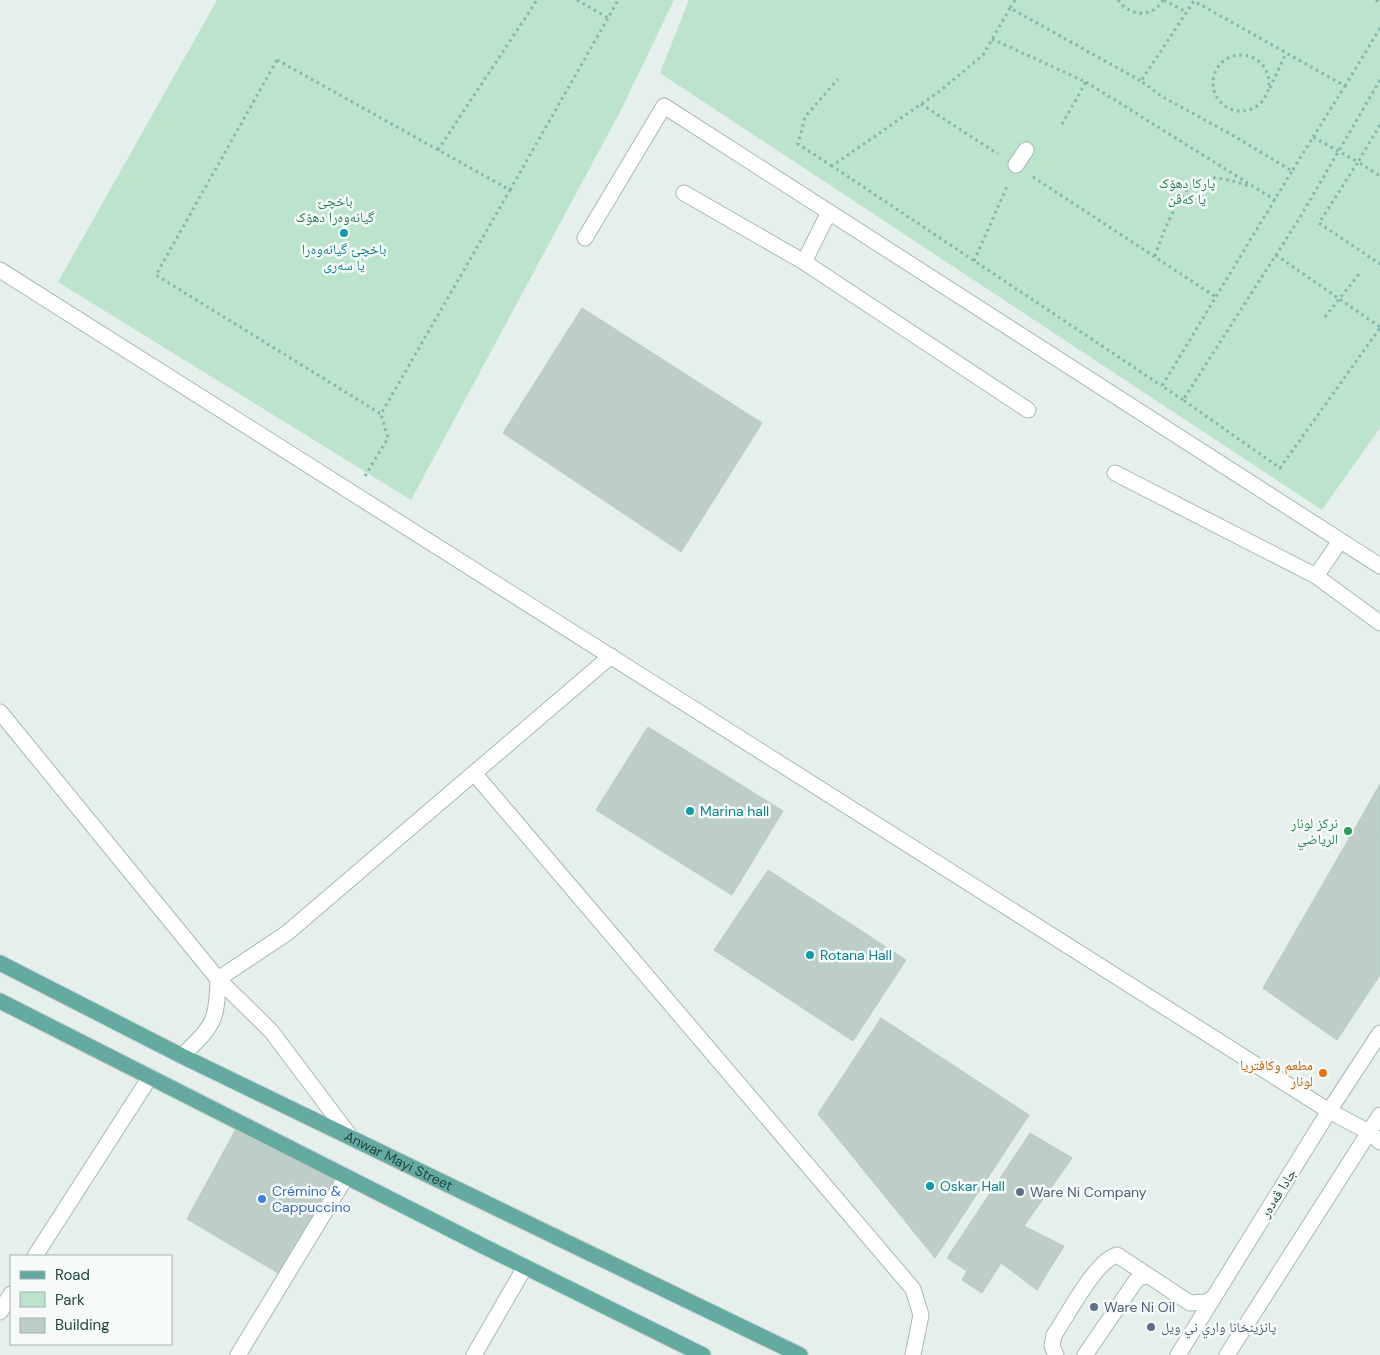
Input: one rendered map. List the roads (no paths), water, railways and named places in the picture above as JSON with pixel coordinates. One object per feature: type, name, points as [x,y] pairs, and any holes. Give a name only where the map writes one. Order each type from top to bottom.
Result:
[{"type":"main road","name":"Anwar Mayi Street","points":[[0,963],[182,1056],[800,1355]]},
{"type":"main road","points":[[0,1001],[702,1355]]},
{"type":"street","points":[[585,238],[664,106],[1380,566]]},
{"type":"street","points":[[1016,165],[1026,150]]},
{"type":"street","points":[[684,193],[804,262],[1028,410]]},
{"type":"street","points":[[804,262],[829,212]]},
{"type":"street","points":[[0,270],[1374,1137]]},
{"type":"street","points":[[1115,473],[1316,576],[1380,623]]},
{"type":"street","points":[[1316,576],[1340,541]]},
{"type":"street","points":[[218,979],[287,933],[611,656]]},
{"type":"street","points":[[0,712],[218,979],[271,1031],[350,1136]]},
{"type":"street","points":[[474,773],[913,1289],[921,1315],[914,1355]]},
{"type":"street","points":[[182,1056],[210,1028],[217,1008],[218,979]]},
{"type":"street","name":"جادا ڤەدەر","points":[[1178,1355],[1329,1110],[1380,1033]]},
{"type":"street","points":[[36,1255],[150,1077]]},
{"type":"street","points":[[1227,1355],[1374,1137],[1380,1114]]},
{"type":"street","points":[[238,1355],[346,1177]]},
{"type":"street","points":[[1056,1355],[1052,1346],[1054,1335],[1104,1261],[1117,1255],[1190,1303],[1206,1302],[1213,1298]]},
{"type":"street","points":[[474,1355],[525,1267]]},
{"type":"street","points":[[1085,1355],[1135,1282],[1140,1277],[1148,1276]]},
{"type":"street","points":[[0,1312],[10,1296]]},
{"type":"place","name":"باخچێ گیانەوەرا یا سەری","points":[[344,233]]},
{"type":"place","name":"Marina hall","points":[[690,811]]},
{"type":"place","name":"نركز لونار الرياضي","points":[[1348,831]]},
{"type":"place","name":"Rotana Hall","points":[[810,955]]},
{"type":"place","name":"مطعم وكافتريا لونار","points":[[1323,1073]]},
{"type":"place","name":"Oskar Hall","points":[[930,1186]]},
{"type":"place","name":"Ware Ni Company","points":[[1020,1192]]},
{"type":"place","name":"Crémino & Cappuccino","points":[[262,1199]]},
{"type":"place","name":"Ware Ni Oil","points":[[1094,1307]]},
{"type":"place","name":"پانزينخانا واري ني ويل","points":[[1151,1327]]},
{"type":"park label","name":"پاركا دهۆک يا كەڤن","points":[[1187,192]]},
{"type":"park label","name":"باخچێ گیانه‌وه‌را دهۆک","points":[[335,210]]}]
